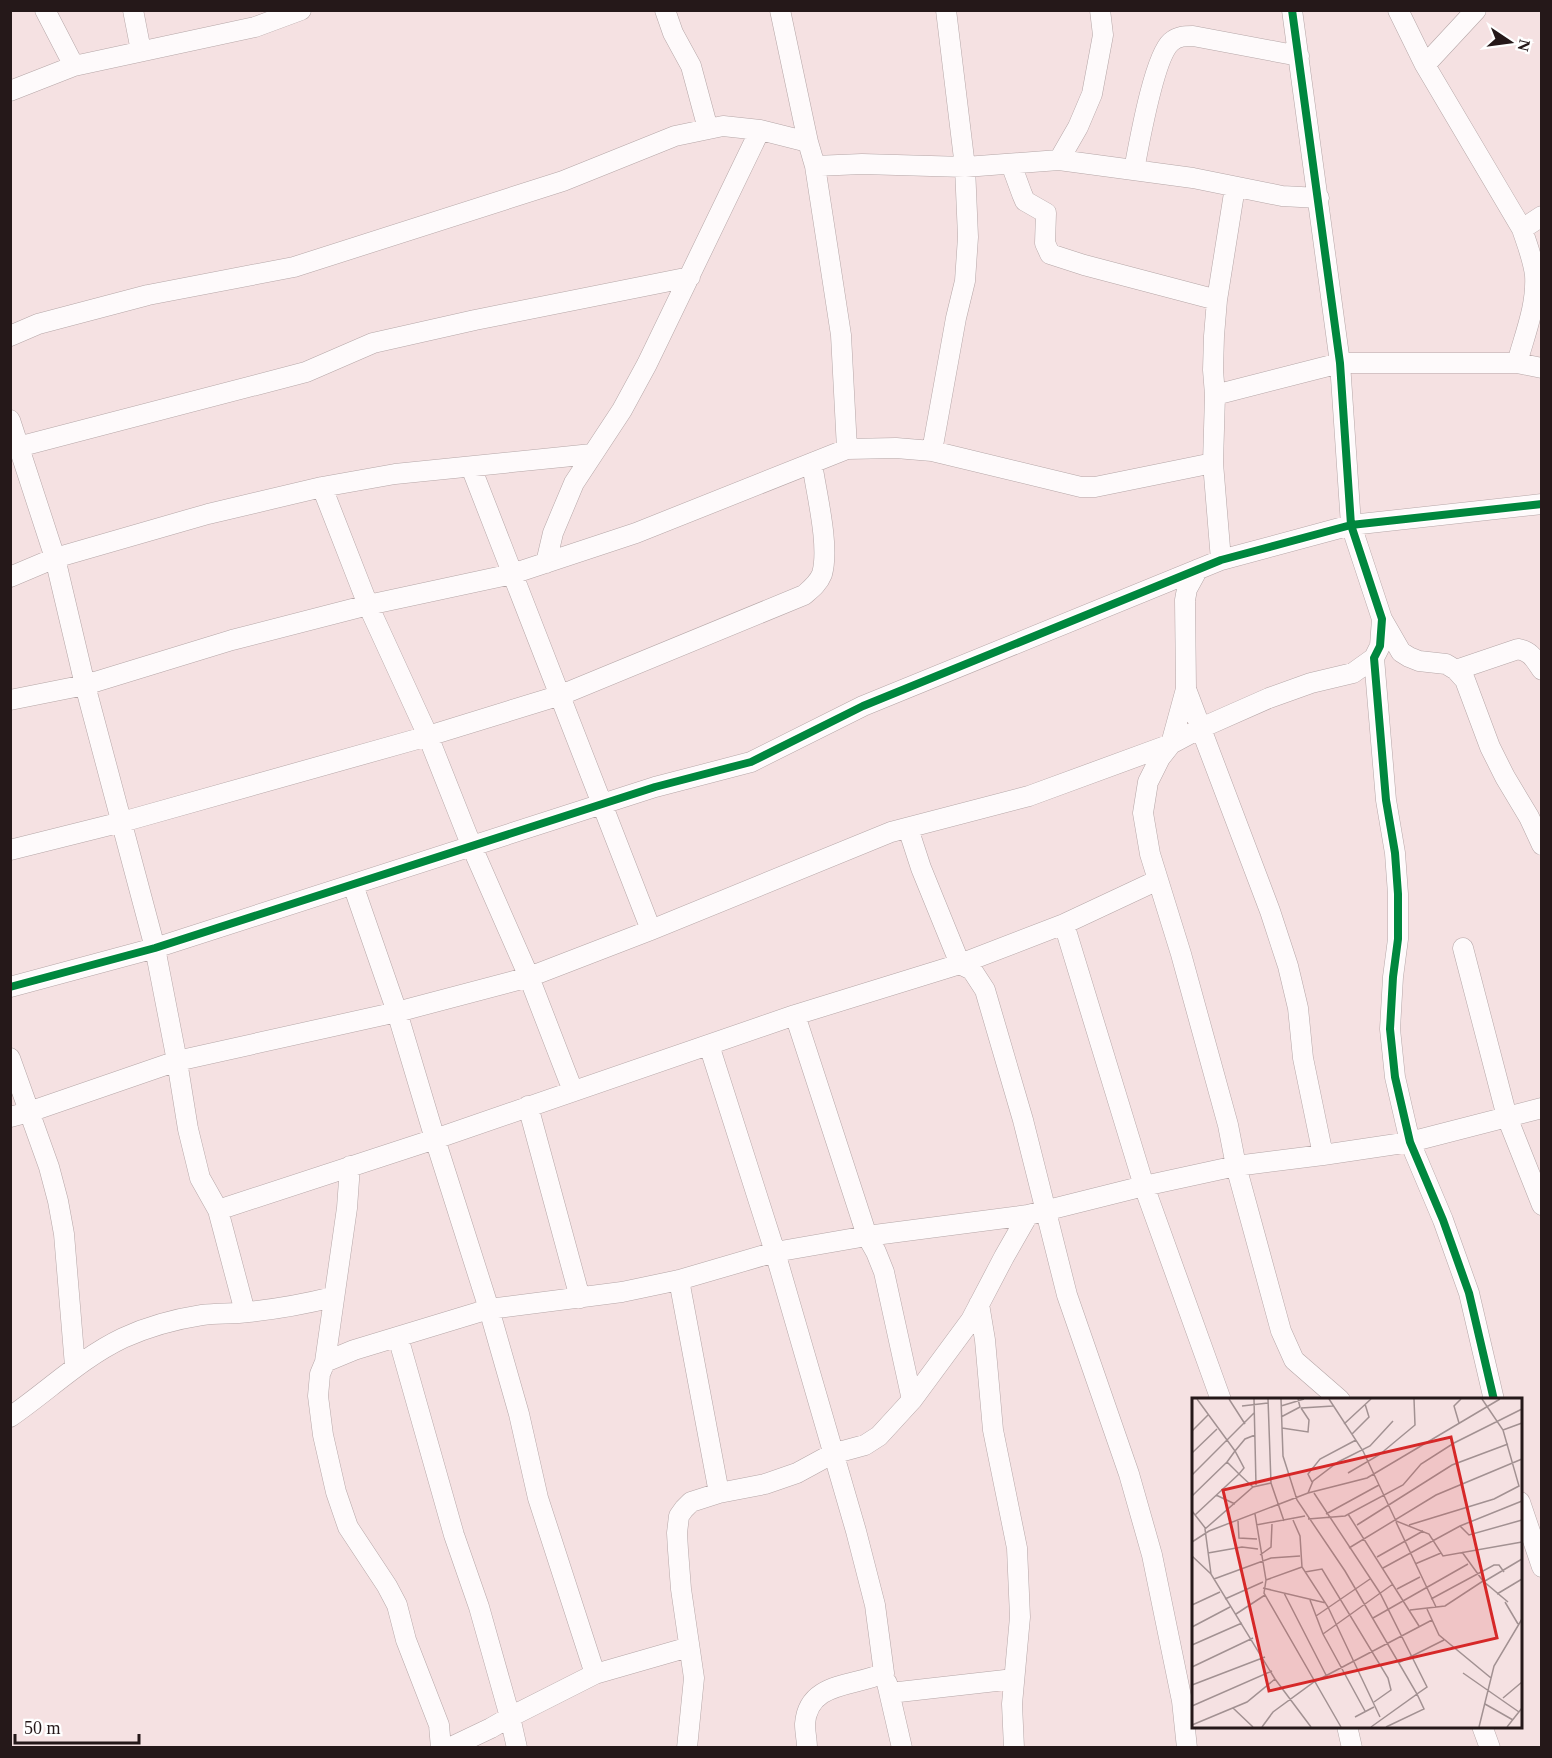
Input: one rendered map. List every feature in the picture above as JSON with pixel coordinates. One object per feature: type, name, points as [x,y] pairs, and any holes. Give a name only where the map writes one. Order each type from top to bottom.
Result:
[{"type":"street","points":[[45,10],[74,66]]},
{"type":"street","points":[[133,10],[141,51]]},
{"type":"street","points":[[10,91],[74,66],[141,51],[254,19],[302,10]]},
{"type":"street","points":[[665,10],[673,33],[691,66],[708,129]]},
{"type":"street","points":[[780,10],[815,166],[841,335],[847,449]]},
{"type":"street","points":[[932,451],[965,280],[968,237],[965,167],[946,10]]},
{"type":"street","points":[[1059,160],[1078,127],[1092,94],[1103,35],[1100,10]]},
{"type":"street","points":[[1292,10],[1340,363],[1351,525],[1383,619],[1401,652],[1419,661],[1446,664],[1456,670],[1465,680],[1490,747],[1542,845]]},
{"type":"street","points":[[1398,10],[1425,65],[1535,250],[1533,309],[1517,363]]},
{"type":"street","points":[[1425,65],[1476,10]]},
{"type":"street","points":[[1134,170],[1145,112],[1164,50],[1180,36],[1193,36],[1299,56]]},
{"type":"street","points":[[10,336],[38,324],[148,295],[294,267],[563,181],[675,136],[723,126],[760,130],[808,142]]},
{"type":"street","points":[[546,563],[554,533],[574,483],[622,410],[647,364],[760,130]]},
{"type":"street","points":[[815,166],[862,164],[965,167],[1059,160],[1193,178],[1282,196],[1319,198]]},
{"type":"street","points":[[1011,164],[1025,201],[1046,213],[1045,243],[1050,254],[1083,265],[1217,300]]},
{"type":"street","points":[[1221,560],[1213,463],[1215,395],[1213,370],[1217,300],[1234,186]]},
{"type":"street","points":[[1522,229],[1542,216]]},
{"type":"street","points":[[18,447],[306,372],[373,343],[690,277]]},
{"type":"street","points":[[1215,395],[1340,363],[1517,363],[1542,368]]},
{"type":"street","points":[[10,420],[55,558],[85,685],[155,948],[188,1129],[200,1178],[218,1210],[245,1312]]},
{"type":"street","points":[[10,700],[85,685],[232,640],[368,605],[512,574],[636,533],[847,449],[896,447],[932,451],[1082,487],[1095,487],[1213,463]]},
{"type":"street","points":[[10,577],[55,558],[208,514],[322,487],[395,474],[592,454]]},
{"type":"street","points":[[10,850],[122,822],[428,736],[561,695],[804,595],[815,586],[821,575],[825,555],[812,462]]},
{"type":"street","points":[[471,467],[651,930]]},
{"type":"street","points":[[322,487],[368,605],[428,736],[472,847],[529,977],[573,1091]]},
{"type":"street","points":[[10,987],[155,948],[655,787],[751,762],[863,706],[1221,560],[1351,525],[1542,504]]},
{"type":"street","points":[[1198,569],[1187,589],[1185,600],[1186,689],[1171,744],[1160,758],[1148,782],[1143,813],[1149,854],[1181,954],[1281,1331],[1294,1360],[1338,1398]]},
{"type":"street","points":[[20,1114],[177,1061],[397,1012],[529,977],[880,837],[1029,796],[1171,744],[1269,698],[1311,683],[1353,673],[1374,657],[1380,646],[1383,619]]},
{"type":"street","points":[[1456,670],[1518,649],[1525,650],[1532,656],[1542,670]]},
{"type":"street","points":[[1374,657],[1386,800],[1395,853],[1398,894],[1398,939],[1390,1029],[1395,1077],[1410,1142],[1443,1220],[1469,1293],[1494,1398]]},
{"type":"street","points":[[1186,689],[1270,911],[1288,966],[1298,1008],[1302,1058],[1323,1155]]},
{"type":"street","points":[[908,828],[960,964],[972,970],[985,990],[1023,1120],[1038,1212],[1129,1474],[1152,1556],[1182,1701],[1187,1748]]},
{"type":"street","points":[[218,1210],[435,1139],[795,1015],[960,964],[1064,924],[1158,880]]},
{"type":"street","points":[[353,885],[397,1012],[489,1309],[519,1414],[538,1498],[595,1674]]},
{"type":"street","points":[[1064,924],[1143,1186],[1220,1398]]},
{"type":"street","points":[[1463,948],[1507,1117],[1542,1205]]},
{"type":"street","points":[[795,1015],[867,1236],[884,1272],[912,1400]]},
{"type":"street","points":[[709,1045],[775,1252],[855,1531],[875,1605],[884,1673],[902,1748]]},
{"type":"street","points":[[10,1058],[20,1114],[49,1167],[60,1212],[64,1234],[75,1366]]},
{"type":"street","points":[[528,1106],[580,1298]]},
{"type":"street","points":[[325,1362],[354,1350],[489,1309],[622,1292],[680,1280],[775,1252],[867,1236],[1038,1212],[1236,1166],[1410,1142],[1542,1108]]},
{"type":"street","points":[[350,1166],[347,1208],[325,1362],[320,1374],[318,1396],[323,1435],[336,1492],[348,1527],[397,1605],[406,1640],[439,1725],[441,1748]]},
{"type":"street","points":[[687,1748],[694,1678],[678,1559],[677,1533],[680,1516],[684,1509],[691,1502],[719,1493],[765,1484],[797,1473],[832,1454],[865,1445],[879,1436],[912,1400],[971,1320],[1004,1257],[1038,1212]]},
{"type":"street","points":[[680,1280],[719,1493]]},
{"type":"street","points":[[10,1417],[31,1403],[75,1366],[123,1338],[163,1324],[201,1315],[295,1306],[333,1297]]},
{"type":"street","points":[[980,1304],[993,1430],[1017,1548],[1020,1617],[1012,1704],[1014,1748]]},
{"type":"street","points":[[398,1337],[454,1535],[479,1607],[517,1748]]},
{"type":"street","points":[[1522,1505],[1542,1568]]},
{"type":"street","points":[[449,1748],[595,1674],[689,1647]]},
{"type":"street","points":[[807,1748],[805,1725],[808,1708],[816,1697],[830,1688],[884,1673]]},
{"type":"street","points":[[890,1693],[1014,1679]]},
{"type":"street","points":[[1347,1728],[1352,1748]]},
{"type":"street","points":[[1483,1728],[1490,1748]]},
{"type":"cycle path","points":[[1292,10],[1340,363],[1351,525],[1382,619],[1380,646],[1374,658],[1386,800],[1395,853],[1398,894],[1398,939],[1390,1029],[1395,1077],[1410,1142],[1443,1220],[1469,1293],[1494,1398]]},
{"type":"cycle path","points":[[10,987],[155,948],[655,787],[751,762],[863,706],[1221,560],[1351,525],[1542,504]]}]
